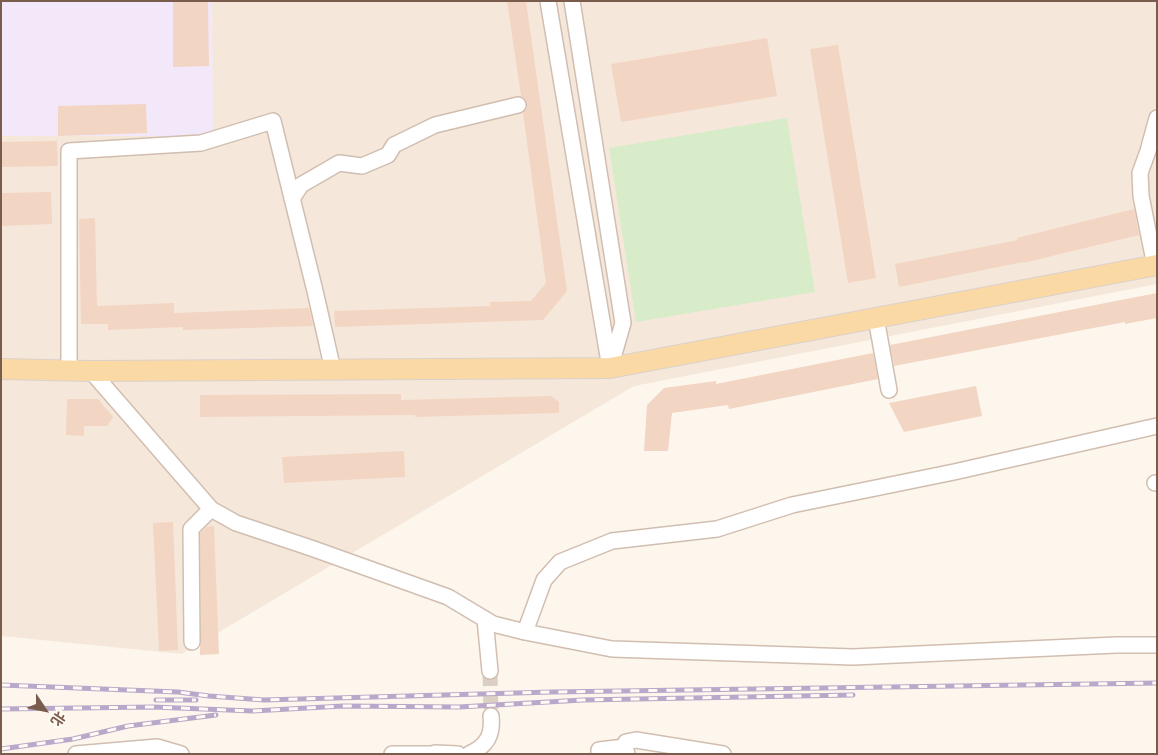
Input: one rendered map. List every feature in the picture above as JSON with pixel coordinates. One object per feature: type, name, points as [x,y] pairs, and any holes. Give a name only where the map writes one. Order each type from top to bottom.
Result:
[{"type":"main road","points":[[1,369],[91,371],[610,368],[1156,265]]},
{"type":"street","points":[[548,1],[610,368]]},
{"type":"street","points":[[572,1],[623,323],[610,368]]},
{"type":"street","points":[[292,199],[301,185],[339,163],[362,166],[388,155],[394,145],[434,125],[518,105]]},
{"type":"street","points":[[1156,265],[1141,196],[1140,173],[1157,118]]},
{"type":"street","points":[[69,371],[69,152],[201,143],[273,121],[332,370]]},
{"type":"street","points":[[876,318],[889,390]]},
{"type":"street","points":[[91,371],[211,509],[236,523],[448,596],[493,624],[612,649],[853,657],[1116,645],[1157,645]]},
{"type":"street","points":[[526,632],[544,580],[560,562],[612,541],[717,528],[792,505],[954,472],[1157,426]]},
{"type":"street","points":[[192,642],[191,529],[211,509]]},
{"type":"street","points":[[485,619],[490,671]]},
{"type":"street","points":[[469,754],[485,744],[492,726],[491,716]]},
{"type":"street","points":[[599,754],[598,750],[626,750],[626,742],[636,740],[723,754]]},
{"type":"street","points":[[76,754],[158,747],[181,754]]},
{"type":"street","points":[[392,754],[458,754]]},
{"type":"shaded area","points":[[1,1],[1157,1],[1157,284],[634,386],[182,654],[1,636]]},
{"type":"shaded area","points":[[1,1],[212,1],[213,136],[1,136]]},
{"type":"green space","points":[[787,118],[815,292],[636,322],[609,148]]},
{"type":"building","points":[[173,1],[208,1],[209,66],[173,67]]},
{"type":"building","points":[[507,1],[526,1],[567,291],[543,320],[335,327],[334,311],[490,306],[490,302],[531,301],[546,283],[523,113],[527,108],[527,103],[521,96]]},
{"type":"building","points":[[767,38],[777,96],[621,122],[611,64]]},
{"type":"building","points":[[838,45],[876,278],[848,283],[810,49]]},
{"type":"building","points":[[146,104],[147,133],[58,136],[58,106]]},
{"type":"building","points":[[57,141],[58,166],[1,167],[1,142]]},
{"type":"building","points":[[51,192],[52,224],[1,226],[1,193]]},
{"type":"building","points":[[1134,209],[1139,235],[1023,263],[899,287],[895,264],[1018,240],[1017,238]]},
{"type":"building","points":[[95,218],[97,306],[174,303],[174,313],[309,308],[313,326],[183,330],[183,327],[108,330],[108,324],[81,324],[79,219]]},
{"type":"building","points":[[1157,293],[1157,318],[1125,324],[1125,322],[894,366],[890,345]]},
{"type":"building","points":[[873,353],[878,379],[729,409],[728,405],[672,413],[668,451],[644,451],[647,405],[664,388],[716,381],[716,384]]},
{"type":"building","points":[[976,386],[982,416],[904,432],[889,403]]},
{"type":"building","points":[[401,394],[401,400],[551,396],[559,402],[559,413],[415,417],[415,415],[200,417],[200,395]]},
{"type":"building","points":[[67,399],[98,399],[113,417],[107,426],[84,426],[84,436],[66,435]]},
{"type":"building","points":[[404,451],[405,477],[284,483],[282,457]]},
{"type":"building","points":[[173,522],[178,650],[159,651],[153,523]]},
{"type":"building","points":[[214,526],[219,654],[200,655],[200,533],[207,527]]},
{"type":"tunnel","points":[[490,671],[491,716]]},
{"type":"railway","points":[[1,685],[178,692],[264,700],[552,692],[1157,683]]},
{"type":"railway","points":[[1,709],[153,707],[253,711],[343,706],[459,707],[583,700],[853,695]]},
{"type":"railway","points":[[156,700],[196,700]]},
{"type":"railway","points":[[1,749],[73,739],[128,726],[216,715]]}]
